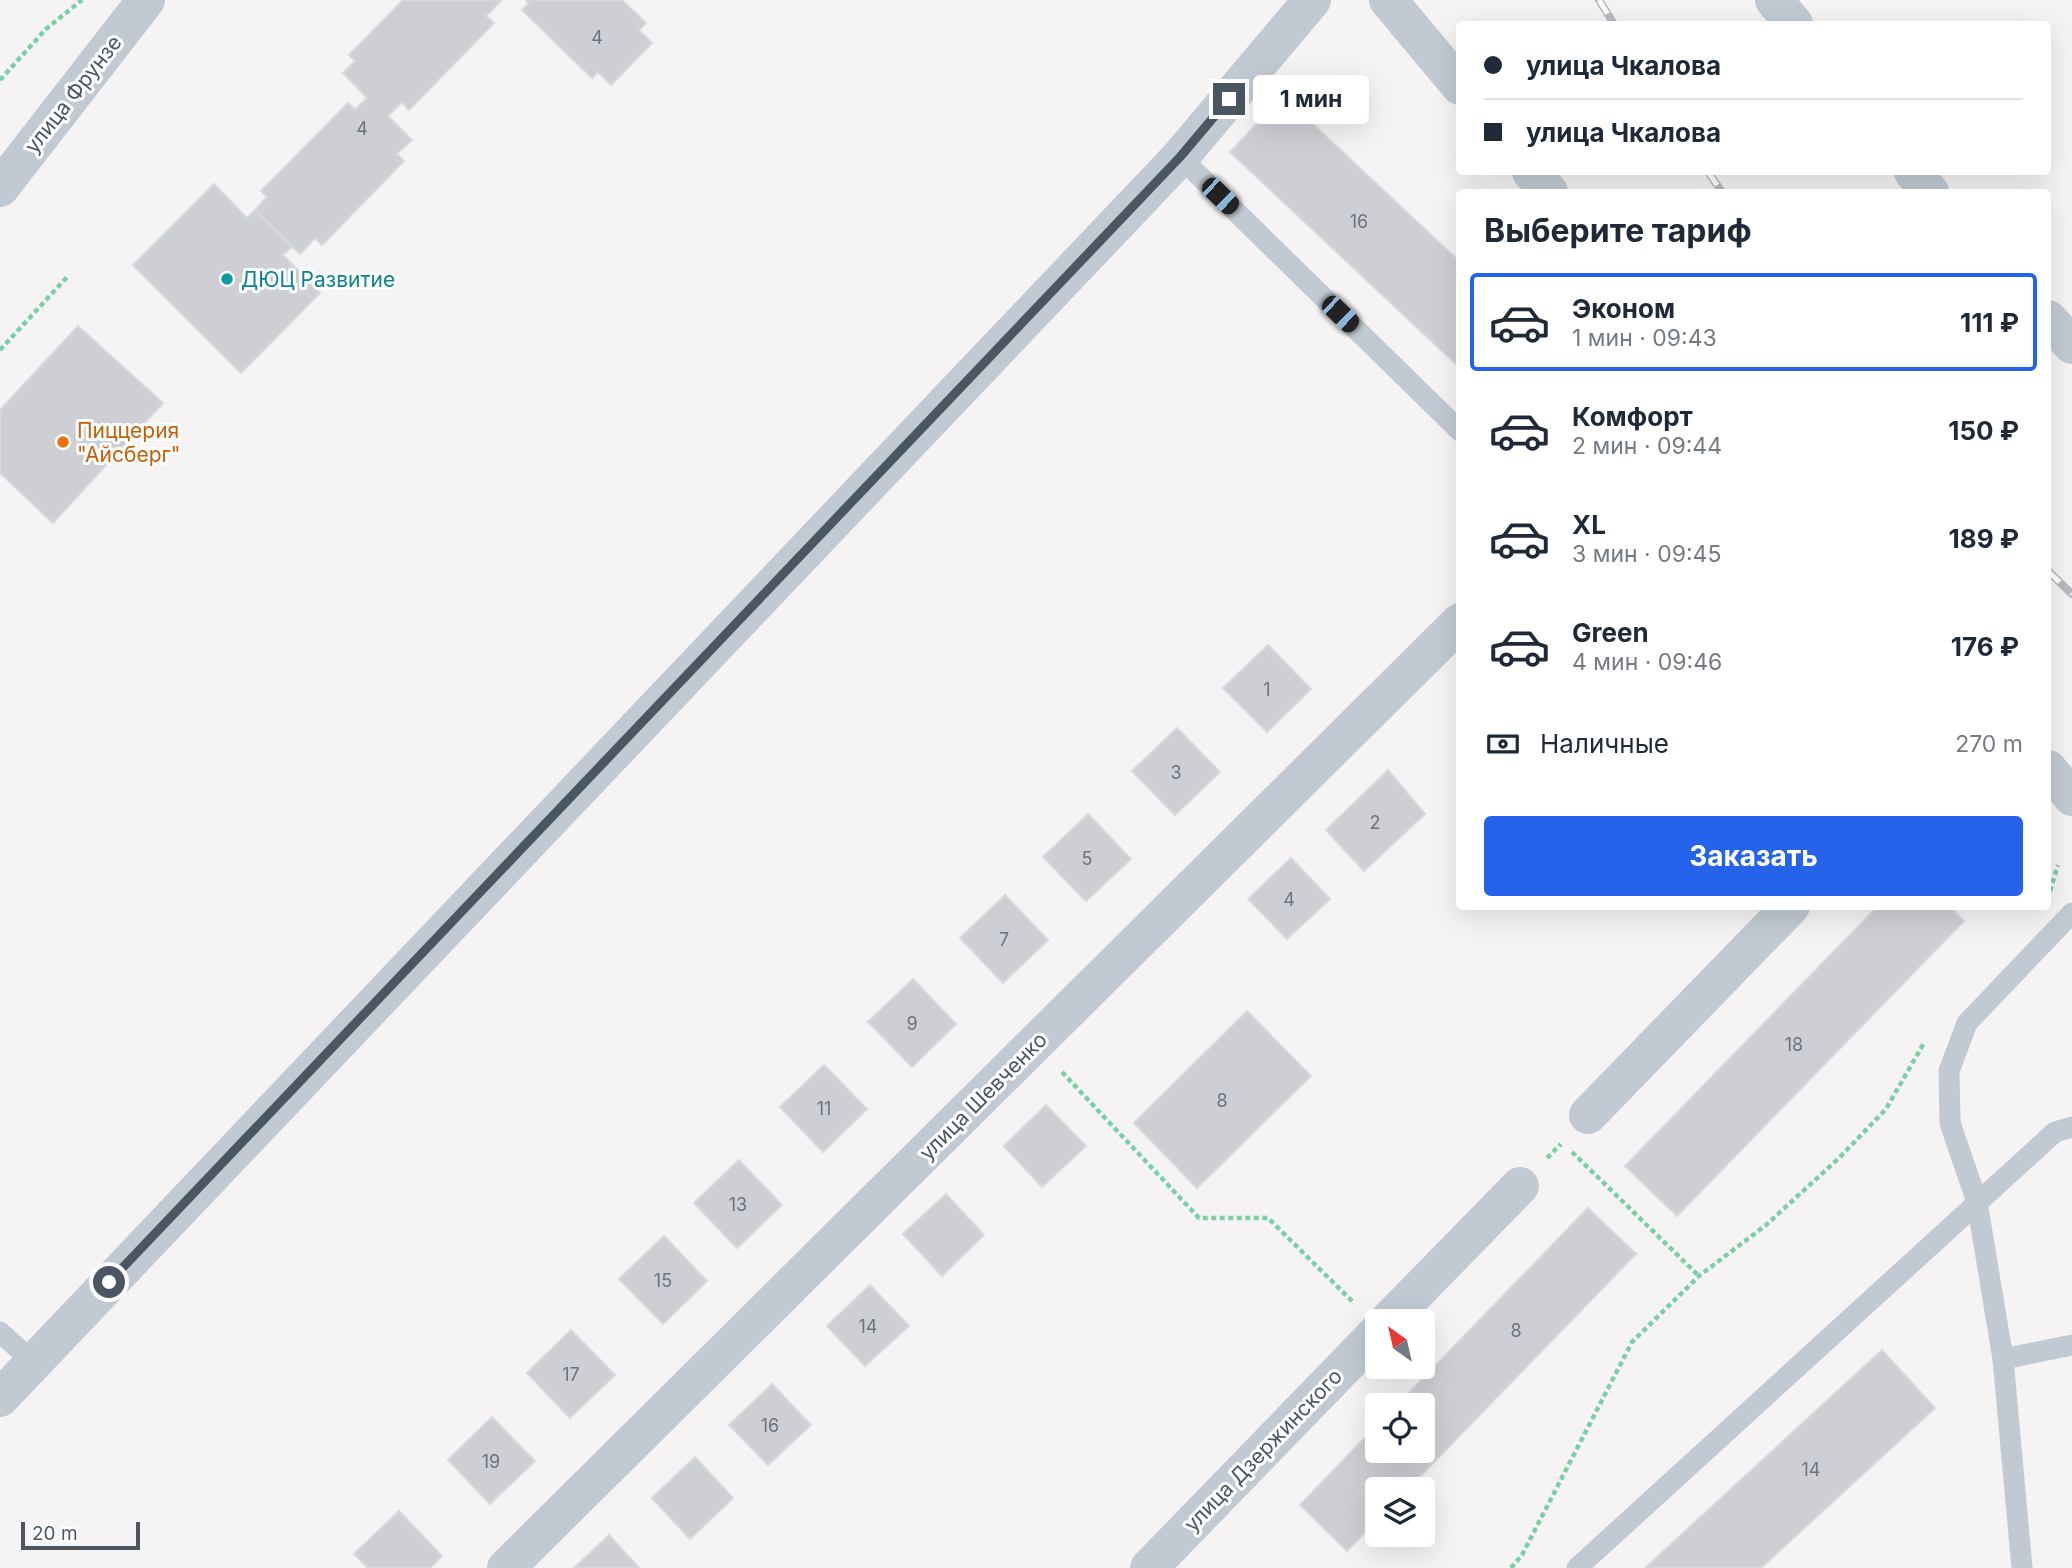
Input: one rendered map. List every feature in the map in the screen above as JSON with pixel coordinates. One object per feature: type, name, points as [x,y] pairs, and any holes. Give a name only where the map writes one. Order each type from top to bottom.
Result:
[{"type":"street","name":"улица Фрунзе","points":[[0,188],[146,0]]},
{"type":"street","points":[[0,1398],[1180,157],[1312,0]]},
{"type":"street","points":[[1388,0],[1456,81]]},
{"type":"street","points":[[1774,0],[1792,21]]},
{"type":"street","points":[[1534,175],[1546,189]]},
{"type":"street","points":[[1916,175],[1927,189]]},
{"type":"street","points":[[2051,322],[2072,345]]},
{"type":"street","name":"улица Шевченко","points":[[506,1568],[1456,626]]},
{"type":"street","points":[[2051,772],[2072,797]]},
{"type":"street","points":[[1588,1115],[1787,910]]},
{"type":"street","name":"улица Дзержинского","points":[[1386,1309],[1520,1186]]},
{"type":"street","name":"улица Дзержинского","points":[[1149,1568],[1365,1330]]},
{"type":"lane","points":[[1180,157],[1456,427]]},
{"type":"lane","points":[[2022,1568],[2003,1359],[1976,1202],[1950,1123],[1949,1072],[1967,1023],[2072,913]]},
{"type":"lane","points":[[1577,1568],[1976,1202],[2055,1132],[2072,1127]]},
{"type":"lane","points":[[0,1332],[33,1362]]},
{"type":"lane","points":[[2003,1359],[2072,1345]]},
{"type":"path","points":[[0,80],[46,29],[82,0]]},
{"type":"path","points":[[0,350],[68,276]]},
{"type":"path","points":[[2051,888],[2058,865]]},
{"type":"path","points":[[1511,1568],[1522,1555],[1632,1342],[1699,1276],[1766,1225],[1839,1158],[1885,1109],[1928,1037]]},
{"type":"path","points":[[1036,1043],[1199,1218],[1268,1218],[1365,1311]]},
{"type":"path","points":[[1520,1186],[1563,1142],[1699,1276]]},
{"type":"building","points":[[403,0],[502,0],[486,16],[494,23],[409,110],[402,102],[388,116],[412,140],[397,154],[404,161],[322,245],[315,238],[300,254],[255,210],[267,197],[261,191],[348,103],[355,110],[367,98],[343,73],[355,61],[349,55]]},
{"type":"building","points":[[526,0],[622,0],[646,23],[639,30],[652,43],[611,85],[598,72],[592,78],[522,10],[529,3]]},
{"type":"building","points":[[1283,96],[1456,258],[1456,364],[1230,152]]},
{"type":"building","name":"ДЮЦ Развитие","points":[[214,184],[247,218],[255,210],[292,247],[283,255],[320,293],[241,373],[133,265]]},
{"type":"building","name":"Пиццерия \"Айсберг\"","points":[[78,326],[163,403],[53,523],[0,473],[0,410]]},
{"type":"building","points":[[1268,645],[1311,689],[1267,732],[1223,688]]},
{"type":"building","points":[[1177,728],[1220,772],[1175,815],[1132,771]]},
{"type":"building","points":[[1388,770],[1425,814],[1364,871],[1326,830]]},
{"type":"building","points":[[1088,814],[1131,859],[1086,901],[1043,857]]},
{"type":"building","points":[[1291,858],[1330,899],[1287,939],[1248,899]]},
{"type":"building","points":[[1005,895],[1048,940],[1003,983],[960,938]]},
{"type":"building","points":[[1874,910],[1953,910],[1964,921],[1677,1216],[1625,1166]]},
{"type":"building","points":[[913,979],[956,1024],[912,1067],[868,1022]]},
{"type":"building","points":[[1247,1011],[1311,1076],[1197,1188],[1134,1123]]},
{"type":"building","points":[[824,1065],[867,1109],[823,1152],[780,1107]]},
{"type":"building","points":[[1046,1105],[1086,1146],[1042,1187],[1004,1146]]},
{"type":"building","points":[[739,1160],[782,1205],[737,1248],[694,1203]]},
{"type":"building","points":[[946,1194],[984,1235],[942,1276],[903,1234]]},
{"type":"building","points":[[1588,1208],[1636,1254],[1435,1461],[1435,1393],[1409,1393],[1422,1379],[1435,1379],[1435,1366]]},
{"type":"building","points":[[664,1236],[707,1281],[663,1324],[619,1279]]},
{"type":"building","points":[[870,1285],[909,1326],[865,1366],[827,1326]]},
{"type":"building","points":[[571,1330],[615,1375],[570,1418],[527,1373]]},
{"type":"building","points":[[1882,1350],[1935,1408],[1761,1568],[1645,1568]]},
{"type":"building","points":[[772,1384],[811,1425],[768,1465],[729,1425]]},
{"type":"building","points":[[492,1417],[535,1461],[490,1504],[448,1460]]},
{"type":"building","points":[[1365,1437],[1365,1463],[1433,1463],[1420,1477],[1365,1477],[1365,1532],[1347,1551],[1300,1505]]},
{"type":"building","points":[[695,1457],[733,1498],[690,1539],[652,1498]]},
{"type":"building","points":[[399,1511],[442,1556],[430,1568],[368,1568],[354,1554]]},
{"type":"building","points":[[609,1535],[639,1568],[574,1568]]},
{"type":"railway","points":[[1599,0],[1612,21]]},
{"type":"railway","points":[[1710,175],[1720,189]]},
{"type":"railway","points":[[2051,574],[2072,594]]},
{"type":"place","name":"ДЮЦ Развитие","points":[[227,279]]},
{"type":"place","name":"Пиццерия \"Айсберг\"","points":[[63,442]]},
{"type":"route","points":[[109,1282],[1180,157],[1229,99]]}]
